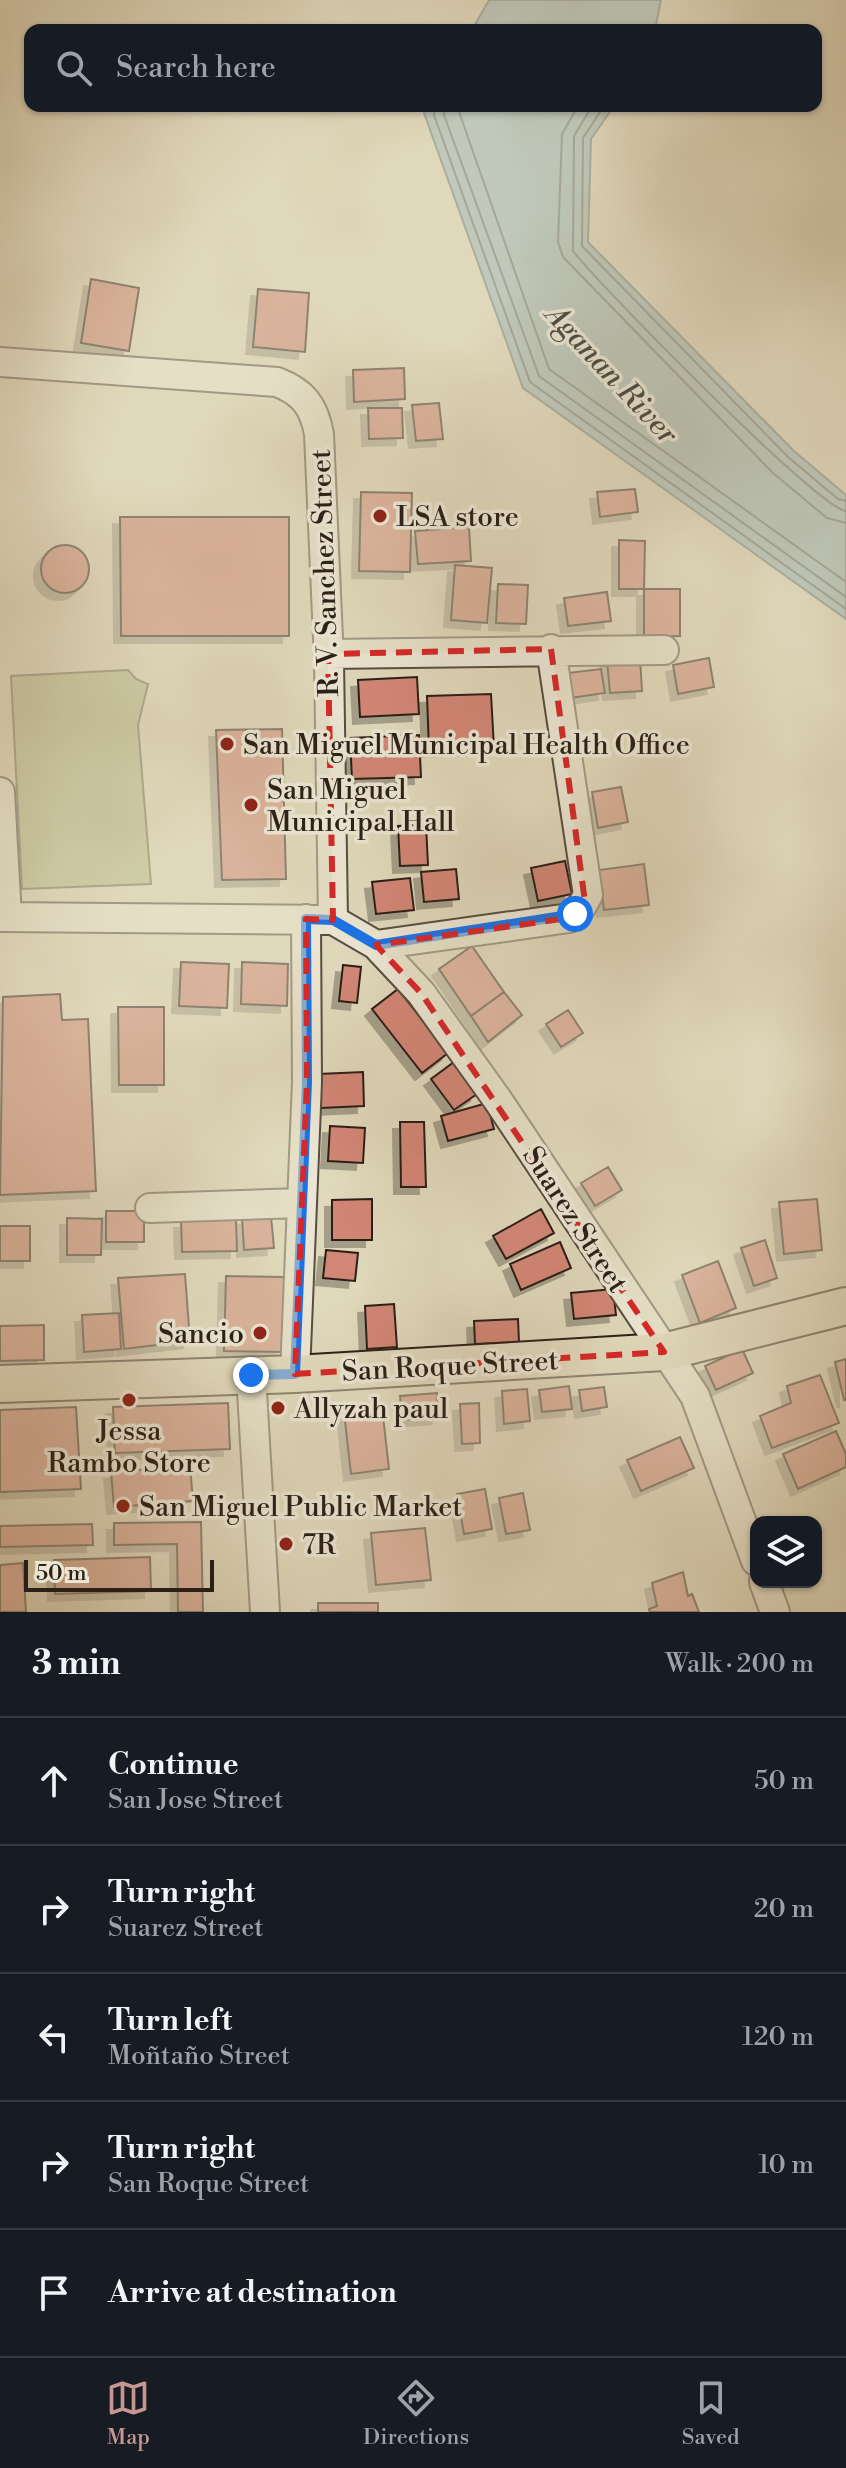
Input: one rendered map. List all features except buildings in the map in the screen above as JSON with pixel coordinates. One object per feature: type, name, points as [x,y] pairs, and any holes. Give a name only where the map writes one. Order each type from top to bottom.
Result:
[{"type":"main road","name":"San Roque Street","points":[[0,1384],[295,1374],[664,1352],[846,1306]]},
{"type":"street","name":"R. V. Sanchez Street","points":[[0,362],[277,382],[303,394],[316,419],[328,654],[320,919],[308,1031],[295,1374]]},
{"type":"street","points":[[376,945],[569,918],[585,902],[588,895],[551,649]]},
{"type":"street","points":[[328,654],[664,650]]},
{"type":"street","points":[[0,792],[4,917],[320,919]]},
{"type":"street","name":"Suarez Street","points":[[320,919],[376,945],[421,993],[497,1099],[695,1396],[750,1545]]},
{"type":"street","points":[[150,1208],[302,1203]]},
{"type":"street","points":[[251,1375],[265,1612]]},
{"type":"street","points":[[766,1588],[775,1612]]},
{"type":"highlighted area","points":[[551,649],[585,902],[569,918],[376,945],[421,993],[664,1352],[295,1374],[307,1082],[306,919],[333,920],[328,654]]},
{"type":"green space","points":[[128,670],[136,679],[148,684],[138,725],[151,884],[22,889],[11,676]]},
{"type":"water","points":[[489,0],[661,0],[656,24],[475,24]]},
{"type":"water","name":"Aganan River","points":[[610,112],[591,139],[588,242],[794,451],[846,495],[846,619],[523,388],[424,113]]},
{"type":"place","name":"LSA store","points":[[380,516]]},
{"type":"place","name":"San Miguel Municipal Health Office","points":[[227,744]]},
{"type":"place","name":"San Miguel Municipal Hall","points":[[251,805]]},
{"type":"place","name":"Sancio","points":[[260,1333]]},
{"type":"place","name":"Jessa Rambo Store","points":[[129,1400]]},
{"type":"place","name":"Allyzah paul","points":[[278,1408]]},
{"type":"place","name":"San Miguel Public Market","points":[[123,1506]]},
{"type":"place","name":"7R","points":[[286,1544]]},
{"type":"route","points":[[251,1375],[295,1374],[307,1082],[306,919],[333,920],[376,945],[569,918],[575,914]]}]
